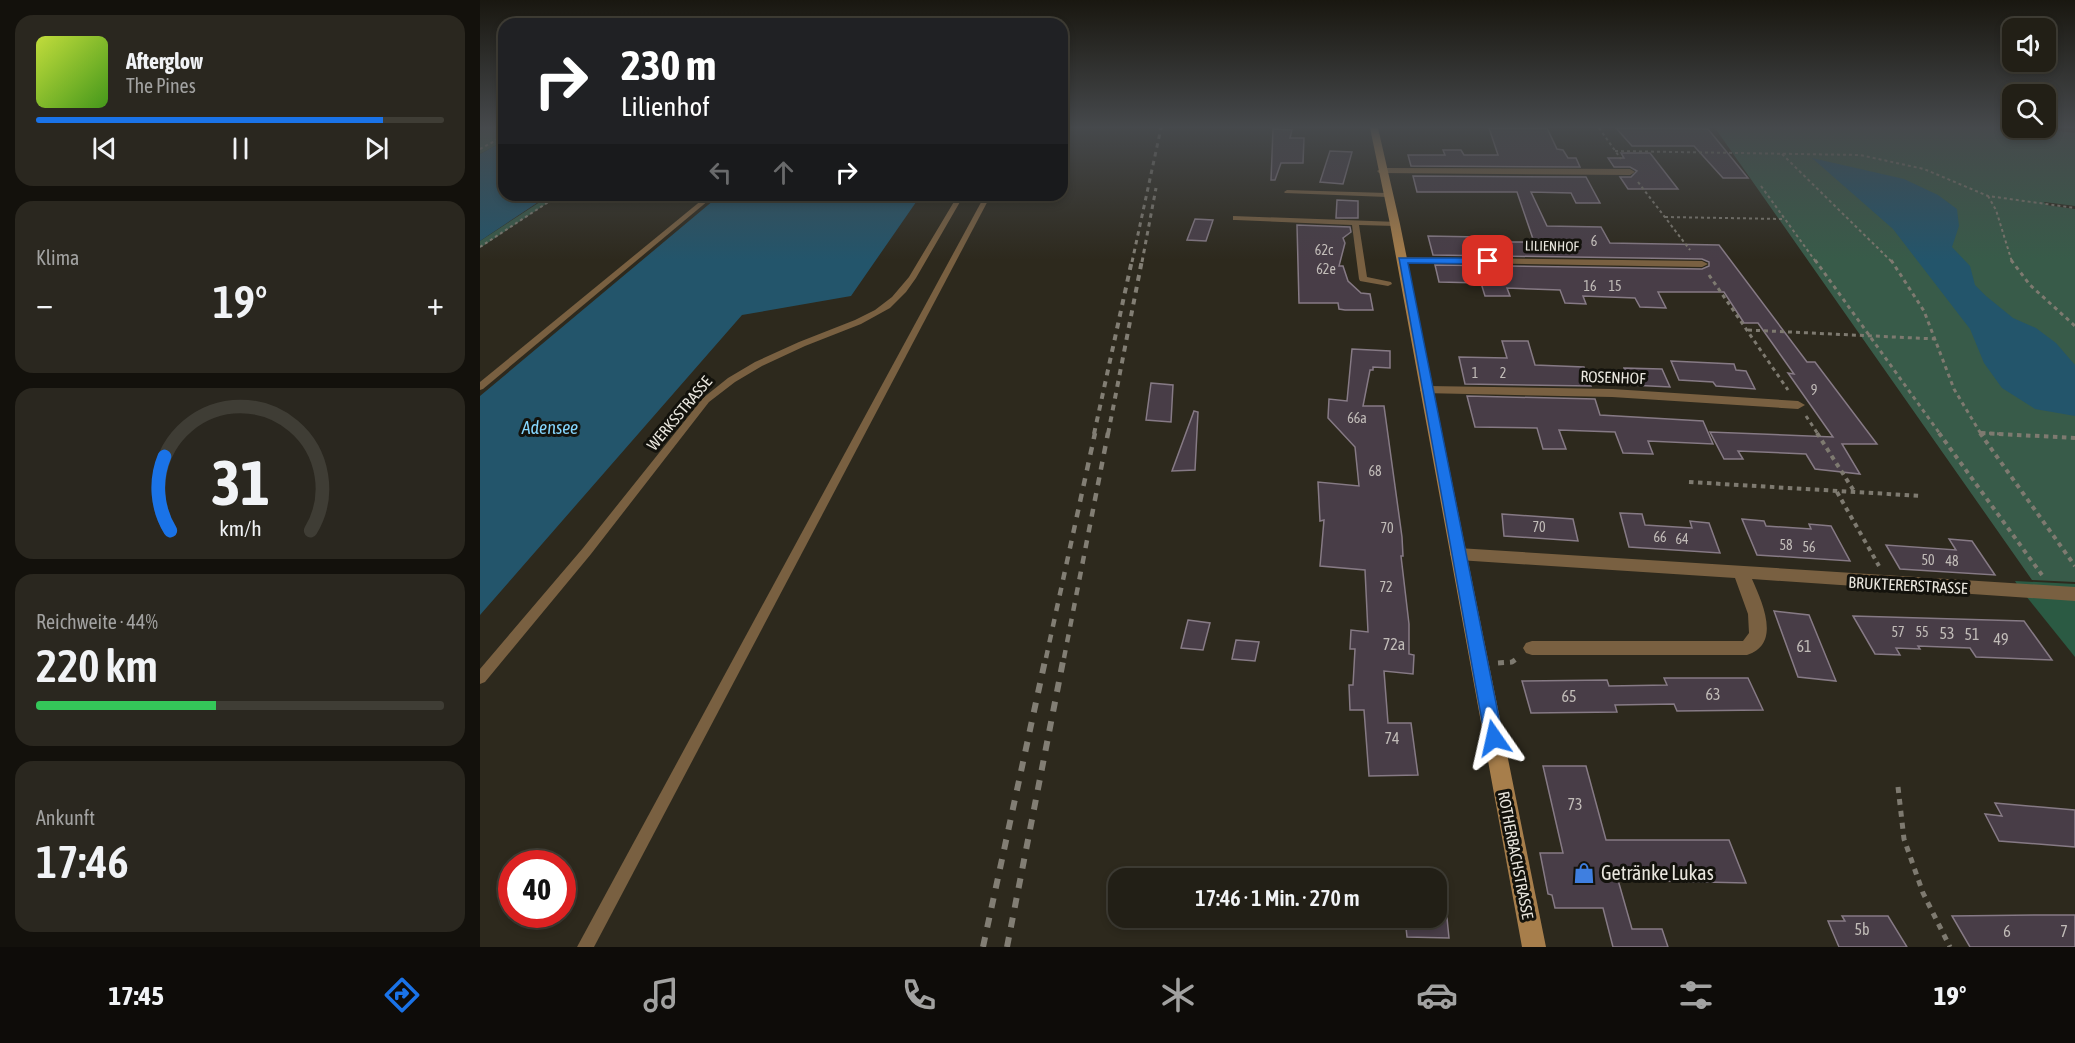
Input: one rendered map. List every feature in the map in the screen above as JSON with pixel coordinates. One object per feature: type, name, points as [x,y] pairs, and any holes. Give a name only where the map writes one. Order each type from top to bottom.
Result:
[{"type":"street","name":"ROTHERBACHSTRASSE","points":[[1382,172],[1395,224],[1534,947]]},
{"type":"street","name":"LILIENHOF","points":[[1402,260],[1702,264]]},
{"type":"street","name":"ROSENHOF","points":[[1427,390],[1612,393],[1798,405]]},
{"type":"street","name":"BRUKTERERSTRASSE","points":[[1458,554],[1890,584],[2075,594]]},
{"type":"street","points":[[1532,648],[1747,648],[1756,643],[1760,636],[1759,626],[1741,573]]},
{"type":"lane","points":[[1287,192],[1386,195]]},
{"type":"lane","points":[[480,387],[705,201]]},
{"type":"lane","name":"WERKSSTRASSE","points":[[480,678],[587,551],[706,400],[726,382],[750,367],[847,327],[893,301],[909,280],[956,201]]},
{"type":"lane","points":[[585,947],[985,201]]},
{"type":"lane","points":[[1236,218],[1395,224]]},
{"type":"lane","points":[[1355,222],[1363,279],[1388,284]]},
{"type":"path","points":[[1801,172],[1886,254],[1924,311],[1954,389],[1980,433],[2075,566]]},
{"type":"path","points":[[1928,172],[1988,196],[2075,208]]},
{"type":"path","points":[[1761,186],[2055,593]]},
{"type":"path","points":[[1988,196],[1996,207],[2010,259],[2036,289],[2075,326]]},
{"type":"path","points":[[480,247],[550,201]]},
{"type":"path","points":[[1665,217],[1783,219]]},
{"type":"path","points":[[1748,330],[1936,339]]},
{"type":"path","points":[[1798,405],[1854,491]]},
{"type":"path","points":[[1980,433],[2075,438]]},
{"type":"path","points":[[1689,482],[1922,496]]},
{"type":"path","points":[[1836,491],[1890,584]]},
{"type":"path","points":[[1479,663],[1512,662],[1532,648]]},
{"type":"path","points":[[1898,787],[1904,839],[1923,893],[1950,947]]},
{"type":"green space","points":[[1746,172],[2075,172],[2075,206],[2044,202],[2046,205],[2075,209],[2075,582],[2032,580]]},
{"type":"green space","points":[[541,201],[550,201],[480,248],[480,241]]},
{"type":"green space","points":[[2015,581],[2075,584],[2075,657],[2018,586]]},
{"type":"water","points":[[480,172],[498,172],[498,201],[540,201],[480,241]]},
{"type":"water","points":[[1828,172],[1874,172],[1904,179],[1938,195],[1957,209],[1959,226],[1952,247],[1970,266],[1975,285],[2013,318],[2036,328],[2056,343],[2075,365],[2075,416],[2035,409],[2002,388],[1984,363],[1970,329],[1893,229]]},
{"type":"water","name":"Adensee","points":[[713,201],[917,201],[851,296],[742,315],[480,615],[480,396]]},
{"type":"building","points":[[1271,172],[1278,172],[1275,180],[1271,180]]},
{"type":"building","points":[[1323,172],[1346,172],[1343,184],[1320,182]]},
{"type":"building","points":[[1636,172],[1665,172],[1678,189],[1628,189],[1620,177],[1631,177]]},
{"type":"building","points":[[1718,172],[1743,172],[1748,178],[1723,178]]},
{"type":"building","points":[[1413,176],[1586,177],[1600,203],[1576,203],[1571,193],[1531,192],[1547,226],[1601,227],[1610,243],[1719,245],[1807,362],[1815,362],[1877,444],[1842,444],[1860,474],[1815,469],[1806,454],[1738,451],[1743,459],[1724,459],[1710,432],[1833,437],[1788,373],[1794,374],[1758,323],[1744,323],[1724,292],[1658,292],[1666,308],[1640,307],[1635,298],[1583,296],[1586,304],[1565,303],[1560,290],[1507,288],[1510,296],[1485,296],[1481,283],[1439,282],[1435,265],[1702,269],[1709,266],[1709,262],[1702,259],[1433,255],[1428,236],[1480,237],[1482,242],[1534,242],[1517,192],[1417,192]]},
{"type":"building","points":[[1337,200],[1358,201],[1358,218],[1336,218]]},
{"type":"building","points":[[1195,219],[1213,220],[1206,241],[1187,240]]},
{"type":"building","points":[[1297,225],[1350,227],[1351,232],[1343,238],[1345,243],[1339,266],[1343,266],[1348,281],[1361,293],[1370,294],[1373,310],[1339,309],[1338,303],[1299,303]]},
{"type":"building","points":[[1502,341],[1528,341],[1535,365],[1584,367],[1591,386],[1465,384],[1459,357],[1507,358]]},
{"type":"building","points":[[1352,349],[1390,351],[1390,368],[1373,367],[1373,370],[1370,370],[1363,406],[1384,406],[1402,537],[1403,556],[1401,556],[1409,624],[1409,654],[1414,655],[1413,674],[1384,671],[1388,723],[1411,723],[1418,775],[1369,776],[1364,710],[1350,710],[1349,685],[1353,685],[1355,649],[1350,649],[1351,630],[1368,632],[1365,570],[1320,566],[1324,520],[1320,521],[1318,482],[1359,486],[1355,447],[1328,418],[1329,399],[1347,401]]},
{"type":"building","points":[[1671,361],[1734,364],[1736,370],[1746,371],[1755,389],[1716,386],[1713,382],[1679,380]]},
{"type":"building","points":[[1624,368],[1662,369],[1670,387],[1631,385]]},
{"type":"building","points":[[1151,383],[1173,385],[1171,422],[1146,420]]},
{"type":"building","points":[[1467,396],[1595,399],[1600,415],[1703,421],[1713,444],[1648,441],[1653,454],[1623,453],[1615,432],[1559,430],[1566,449],[1543,449],[1537,428],[1475,427]]},
{"type":"building","points":[[1194,411],[1198,412],[1195,470],[1172,471]]},
{"type":"building","points":[[1620,513],[1642,514],[1645,525],[1692,528],[1690,521],[1709,523],[1720,553],[1629,547]]},
{"type":"building","points":[[1502,514],[1573,519],[1578,541],[1504,536]]},
{"type":"building","points":[[1742,519],[1764,521],[1766,526],[1811,529],[1809,524],[1831,526],[1850,561],[1757,555]]},
{"type":"building","points":[[1949,539],[1972,541],[1995,575],[1900,569],[1886,545],[1956,550]]},
{"type":"building","points":[[1774,611],[1809,615],[1836,681],[1798,677]]},
{"type":"building","points":[[1853,616],[2024,621],[2052,660],[1976,657],[1970,648],[1918,646],[1920,649],[1896,648],[1900,655],[1875,654]]},
{"type":"building","points":[[1188,620],[1210,623],[1203,650],[1181,648]]},
{"type":"building","points":[[1236,640],[1259,642],[1255,661],[1232,659]]},
{"type":"building","points":[[1664,678],[1748,678],[1763,710],[1677,711],[1674,704],[1615,705],[1617,712],[1531,713],[1522,681],[1607,680],[1609,686],[1667,685]]},
{"type":"building","points":[[1543,766],[1586,766],[1606,840],[1729,840],[1746,883],[1618,880],[1632,929],[1662,929],[1668,947],[1613,947],[1603,908],[1555,908],[1552,895],[1548,894],[1540,853],[1563,853]]},
{"type":"building","points":[[1995,803],[2075,810],[2075,847],[1999,841],[1985,814],[2002,816]]},
{"type":"building","points":[[2075,915],[2075,947],[1970,947],[1952,916]]},
{"type":"building","points":[[1842,916],[1888,916],[1907,947],[1839,947],[1828,921],[1845,921]]},
{"type":"building","points":[[1447,918],[1449,938],[1407,937],[1406,928],[1447,928]]},
{"type":"railway","points":[[1132,262],[1151,172]]},
{"type":"railway","points":[[1142,262],[1156,188]]},
{"type":"railway","points":[[1094,434],[1132,260]]},
{"type":"railway","points":[[1108,434],[1142,260]]},
{"type":"railway","points":[[1046,658],[1095,433]]},
{"type":"railway","points":[[1064,658],[1108,433]]},
{"type":"railway","points":[[983,947],[1046,656]]},
{"type":"railway","points":[[1007,947],[1064,656]]},
{"type":"place","name":"Getränke Lukas","points":[[1584,873]]},
{"type":"route","points":[[1488,261],[1402,260],[1494,738]]}]
